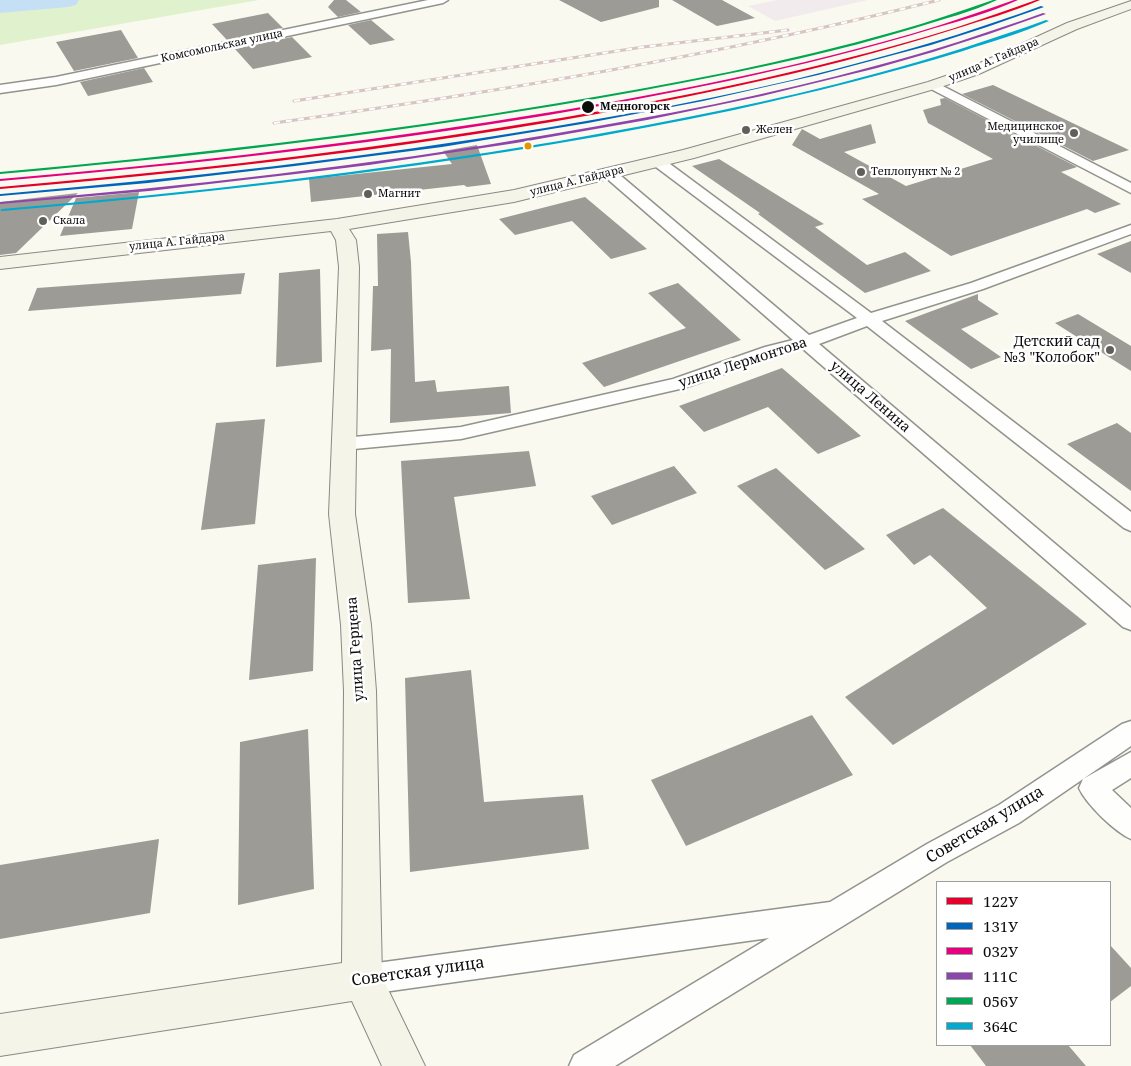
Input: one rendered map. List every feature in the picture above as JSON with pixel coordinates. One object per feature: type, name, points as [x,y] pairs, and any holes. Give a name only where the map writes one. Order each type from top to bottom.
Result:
[{"type":"street","points":[[375,0],[388,11]]},
{"type":"street","name":"Комсомольская улица","points":[[0,89],[56,81],[443,0]]},
{"type":"street","name":"улица А. Гайдара","points":[[0,263],[337,225],[514,196],[657,161],[933,86],[974,71],[1072,26],[1131,5]]},
{"type":"street","points":[[933,86],[1131,189]]},
{"type":"street","points":[[657,161],[869,319],[1131,523]]},
{"type":"street","name":"улица Ленина","points":[[609,173],[1131,621]]},
{"type":"street","name":"улица Герцена","points":[[337,225],[346,240],[349,267],[348,372],[342,444],[342,514],[356,625],[360,707],[362,980],[404,1066]]},
{"type":"street","name":"улица Лермонтова","points":[[342,444],[461,433],[678,384],[772,351],[807,342],[869,319],[977,286],[1131,229]]},
{"type":"street","name":"Советская улица","points":[[584,1066],[937,853],[1009,814],[1131,732]]},
{"type":"street","points":[[1131,764],[1092,788],[1131,826]]},
{"type":"street","name":"Советская улица","points":[[0,1034],[362,980],[837,914]]},
{"type":"shaded area","points":[[777,0],[868,0],[775,21],[748,6]]},
{"type":"green space","points":[[0,0],[259,0],[0,45]]},
{"type":"building","points":[[334,0],[346,0],[361,12],[338,17],[328,7]]},
{"type":"building","points":[[559,0],[659,0],[659,7],[601,22]]},
{"type":"building","points":[[672,0],[722,0],[755,18],[717,26]]},
{"type":"building","points":[[268,13],[283,28],[227,40],[212,24]]},
{"type":"building","points":[[371,20],[395,40],[370,45],[348,25]]},
{"type":"building","points":[[121,30],[138,58],[74,71],[56,42]]},
{"type":"building","points":[[292,37],[312,57],[253,69],[235,49]]},
{"type":"building","points":[[144,68],[153,82],[88,96],[80,82]]},
{"type":"building","points":[[993,85],[1129,150],[1093,161],[962,94]]},
{"type":"building","points":[[945,98],[1077,167],[1061,172],[1121,204],[1095,213],[1087,209],[951,256],[862,199],[879,194],[792,145],[802,129],[820,139],[871,124],[876,143],[844,152],[906,186],[993,159],[928,123],[923,110],[941,105],[940,99]]},
{"type":"building","points":[[477,145],[491,184],[467,187],[464,185],[311,202],[309,179],[452,164],[443,151]]},
{"type":"building","points":[[719,159],[824,224],[815,227],[867,265],[905,252],[931,271],[865,293],[758,214],[760,213],[692,166]]},
{"type":"building","points":[[139,192],[132,229],[60,236],[76,198]]},
{"type":"building","points":[[78,193],[16,253],[0,255],[0,202]]},
{"type":"building","points":[[585,197],[647,249],[611,259],[572,221],[515,235],[499,219]]},
{"type":"building","points":[[408,232],[411,262],[415,382],[435,380],[437,392],[509,386],[511,413],[390,423],[391,349],[371,351],[373,286],[378,286],[377,234]]},
{"type":"building","points":[[1131,241],[1131,273],[1097,254]]},
{"type":"building","points":[[320,269],[322,362],[276,367],[279,273]]},
{"type":"building","points":[[245,273],[241,294],[28,311],[37,288]]},
{"type":"building","points":[[678,283],[741,340],[604,387],[582,363],[686,328],[648,293]]},
{"type":"building","points":[[978,294],[978,300],[999,314],[961,329],[1001,357],[971,369],[905,321]]},
{"type":"building","points":[[1078,314],[1131,346],[1131,371],[1055,323]]},
{"type":"building","points":[[782,368],[861,436],[818,454],[768,407],[704,432],[679,406]]},
{"type":"building","points":[[265,419],[255,524],[201,530],[216,423]]},
{"type":"building","points":[[1117,423],[1131,433],[1131,491],[1067,444]]},
{"type":"building","points":[[529,451],[536,486],[454,497],[470,599],[408,603],[401,461]]},
{"type":"building","points":[[674,466],[697,493],[612,525],[591,496]]},
{"type":"building","points":[[776,468],[865,549],[825,570],[737,486]]},
{"type":"building","points":[[943,508],[1087,624],[893,745],[845,697],[987,608],[930,555],[914,565],[886,535]]},
{"type":"building","points":[[316,558],[313,671],[249,680],[258,565]]},
{"type":"building","points":[[471,670],[484,802],[583,795],[589,849],[410,872],[405,678]]},
{"type":"building","points":[[812,715],[853,775],[686,846],[651,780]]},
{"type":"building","points":[[308,729],[314,889],[238,905],[240,742]]},
{"type":"building","points":[[159,839],[150,913],[0,939],[0,865]]},
{"type":"building","points":[[1111,946],[1131,968],[1131,986],[1111,1001]]},
{"type":"building","points":[[971,1046],[1069,1046],[1086,1066],[986,1066]]},
{"type":"waterway","points":[[0,6],[68,0]]},
{"type":"railway","points":[[274,123],[525,85],[691,55],[857,20],[939,0]]},
{"type":"railway","points":[[294,101],[643,47],[788,30]]},
{"type":"transit line","name":"056У","points":[[0,173],[151,159],[301,142],[526,110],[601,97],[751,68],[850,45],[948,17],[996,0]]},
{"type":"transit line","name":"032У","points":[[0,180],[75,174],[298,150],[446,130],[594,106],[701,86],[861,49],[965,18],[1017,0]]},
{"type":"transit line","name":"122У","points":[[0,188],[147,175],[367,149],[586,115],[758,81],[872,53],[928,37],[1039,0]]},
{"type":"transit line","name":"131У","points":[[1,195],[148,182],[368,156],[442,146],[646,112],[760,88],[874,60],[930,44],[1042,7]]},
{"type":"transit line","name":"111С","points":[[1,203],[149,190],[369,164],[516,142],[647,119],[762,95],[876,67],[932,51],[1044,14]]},
{"type":"transit line","name":"364С","points":[[2,210],[149,197],[295,181],[513,150],[645,127],[761,103],[877,75],[991,41],[1047,21]]},
{"type":"place","name":"Медногорск","points":[[588,107]]},
{"type":"place","name":"Желен","points":[[746,130]]},
{"type":"place","name":"Медицинское училище","points":[[1074,133]]},
{"type":"place","name":"Теплопункт № 2","points":[[861,172]]},
{"type":"place","name":"Магнит","points":[[368,194]]},
{"type":"place","name":"Скала","points":[[43,221]]},
{"type":"place","name":"Детский сад №3 \"Колобок\"","points":[[1110,350]]}]
